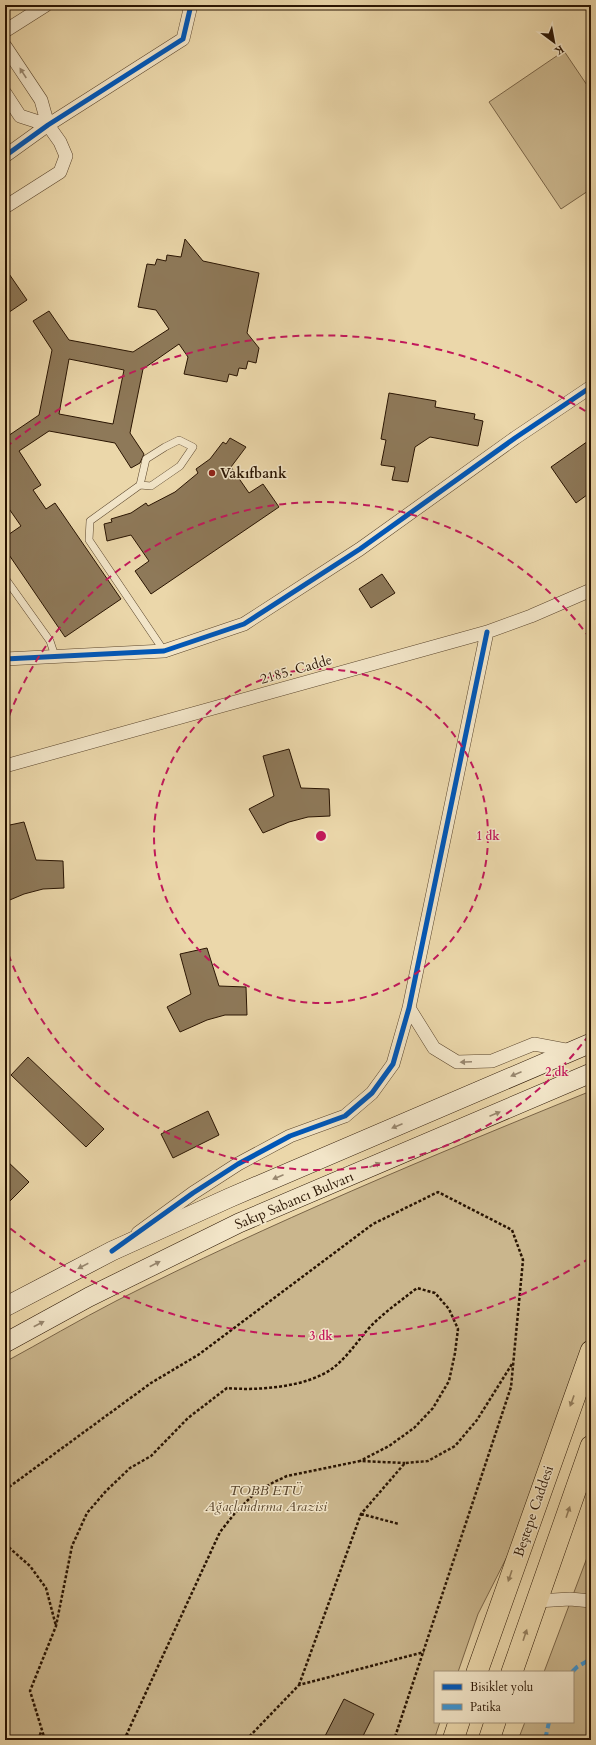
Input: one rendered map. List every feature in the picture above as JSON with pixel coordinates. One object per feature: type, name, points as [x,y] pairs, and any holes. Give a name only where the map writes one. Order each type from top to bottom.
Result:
[{"type":"main road","name":"Sakıp Sabancı Bulvarı","points":[[5,1307],[112,1251],[229,1198],[591,1043]]},
{"type":"main road","name":"Sakıp Sabancı Bulvarı","points":[[5,1343],[88,1297],[239,1223],[591,1073]]},
{"type":"main road","name":"Beştepe Caddesi","points":[[477,1671],[591,1351]]},
{"type":"main road","points":[[512,1671],[591,1446]]},
{"type":"main road","points":[[453,1740],[459,1723]]},
{"type":"main road","points":[[489,1740],[495,1723]]},
{"type":"street","points":[[5,31],[46,5]]},
{"type":"street","points":[[5,156],[48,125],[183,40],[191,5]]},
{"type":"street","points":[[5,46],[41,100],[48,125],[60,142],[66,156],[60,172],[5,207]]},
{"type":"street","points":[[5,93],[20,116],[48,125]]},
{"type":"street","points":[[5,659],[164,651],[244,624],[360,549],[515,438],[591,387]]},
{"type":"street","name":"2185. Cadde","points":[[5,766],[487,632],[531,616],[591,590]]},
{"type":"street","points":[[112,1251],[192,1193],[238,1164],[290,1136],[345,1116],[372,1093],[393,1064],[409,1008],[487,632]]},
{"type":"street","points":[[409,1008],[434,1048],[457,1062],[492,1061],[534,1044],[571,1051]]},
{"type":"street","points":[[537,1601],[570,1599],[591,1601]]},
{"type":"lane","points":[[140,485],[146,459],[179,440],[193,447],[180,466],[151,486],[140,485],[90,521],[89,540],[164,651]]},
{"type":"lane","points":[[5,578],[50,641],[55,656]]},
{"type":"path","points":[[5,1490],[151,1383],[203,1351],[373,1224],[438,1192],[512,1230],[523,1260],[511,1387],[394,1740]]},
{"type":"path","points":[[45,1740],[41,1732],[30,1690],[56,1626],[72,1546],[87,1513],[106,1491],[130,1468],[151,1456],[188,1418],[227,1388],[244,1390],[273,1387],[296,1384],[315,1378],[333,1368],[376,1321],[417,1288],[435,1293],[449,1309],[458,1329],[449,1381],[433,1408],[414,1428],[389,1446],[360,1461]]},
{"type":"path","points":[[124,1740],[220,1532],[235,1513],[255,1493],[287,1476],[360,1461],[405,1463],[428,1460],[455,1446],[477,1420],[513,1362]]},
{"type":"path","points":[[246,1740],[299,1685],[361,1514],[405,1463]]},
{"type":"path","points":[[361,1514],[399,1524]]},
{"type":"path","points":[[5,1544],[30,1566],[46,1588],[56,1626]]},
{"type":"path","points":[[299,1685],[424,1652]]},
{"type":"path","points":[[38,1740],[41,1732]]},
{"type":"path","points":[[127,1734],[130,1740]]},
{"type":"green space","points":[[564,51],[591,91],[591,189],[561,209],[489,102]]},
{"type":"green space","name":"TOBB ETÜ Ağaçlandırma Arazisi","points":[[591,1091],[591,1337],[522,1527],[478,1614],[458,1671],[434,1671],[434,1723],[440,1723],[434,1740],[5,1740],[5,1362],[116,1301],[174,1272],[292,1217],[471,1140]]},
{"type":"green space","points":[[591,1547],[591,1740],[518,1740],[525,1723],[574,1723],[574,1671],[544,1671]]},
{"type":"building","points":[[185,239],[203,261],[259,273],[247,333],[259,348],[256,363],[248,361],[246,369],[239,368],[237,376],[229,374],[227,382],[184,374],[188,357],[179,344],[143,369],[130,433],[144,454],[140,463],[131,468],[115,443],[49,431],[19,451],[41,485],[33,490],[46,509],[55,503],[121,599],[65,637],[5,549],[5,537],[21,526],[5,503],[5,438],[39,415],[52,350],[33,321],[49,311],[69,340],[133,352],[169,329],[156,310],[138,307],[147,264],[155,265],[157,259],[166,261],[167,255],[181,257]],"holes":[[[69,359],[124,370],[113,424],[59,414]]]},
{"type":"building","points":[[5,268],[27,300],[5,315]]},
{"type":"building","points":[[389,393],[436,401],[435,407],[475,414],[474,419],[483,421],[478,446],[430,437],[415,447],[408,482],[392,480],[395,467],[381,465],[386,440],[381,439]]},
{"type":"building","points":[[230,438],[246,447],[231,467],[249,493],[263,484],[279,507],[151,594],[135,571],[149,561],[131,535],[107,541],[104,524],[112,522],[111,519],[131,513],[146,503],[148,506],[175,492],[198,473],[196,469],[210,459],[223,442],[226,444]]},
{"type":"building","points":[[591,439],[591,492],[576,503],[551,467]]},
{"type":"building","points":[[382,574],[395,593],[371,608],[359,589]]},
{"type":"building","points":[[289,749],[301,788],[329,789],[330,816],[308,817],[289,822],[263,833],[249,809],[274,796],[263,756]]},
{"type":"building","points":[[24,822],[36,860],[63,861],[64,888],[43,889],[24,894],[5,902],[5,870],[9,868],[5,855],[5,826]]},
{"type":"building","points":[[207,948],[219,986],[246,987],[247,1015],[225,1015],[207,1020],[180,1032],[167,1007],[191,994],[180,954]]},
{"type":"building","points":[[28,1057],[104,1129],[86,1147],[11,1075]]},
{"type":"building","points":[[208,1111],[219,1135],[173,1158],[161,1134]]},
{"type":"building","points":[[5,1159],[29,1182],[5,1206]]},
{"type":"building","points":[[344,1699],[374,1714],[361,1740],[323,1740]]},
{"type":"marked path","points":[[573,1671],[591,1659]]},
{"type":"marked path","points":[[545,1740],[549,1723]]},
{"type":"cycle path","points":[[5,156],[48,125],[183,39],[191,5]]},
{"type":"cycle path","points":[[5,659],[164,651],[244,624],[360,549],[515,438],[591,387]]},
{"type":"cycle path","points":[[112,1251],[193,1193],[238,1164],[290,1136],[345,1116],[372,1093],[393,1064],[409,1008],[487,632]]},
{"type":"place","name":"Vakıfbank","points":[[212,473]]}]
